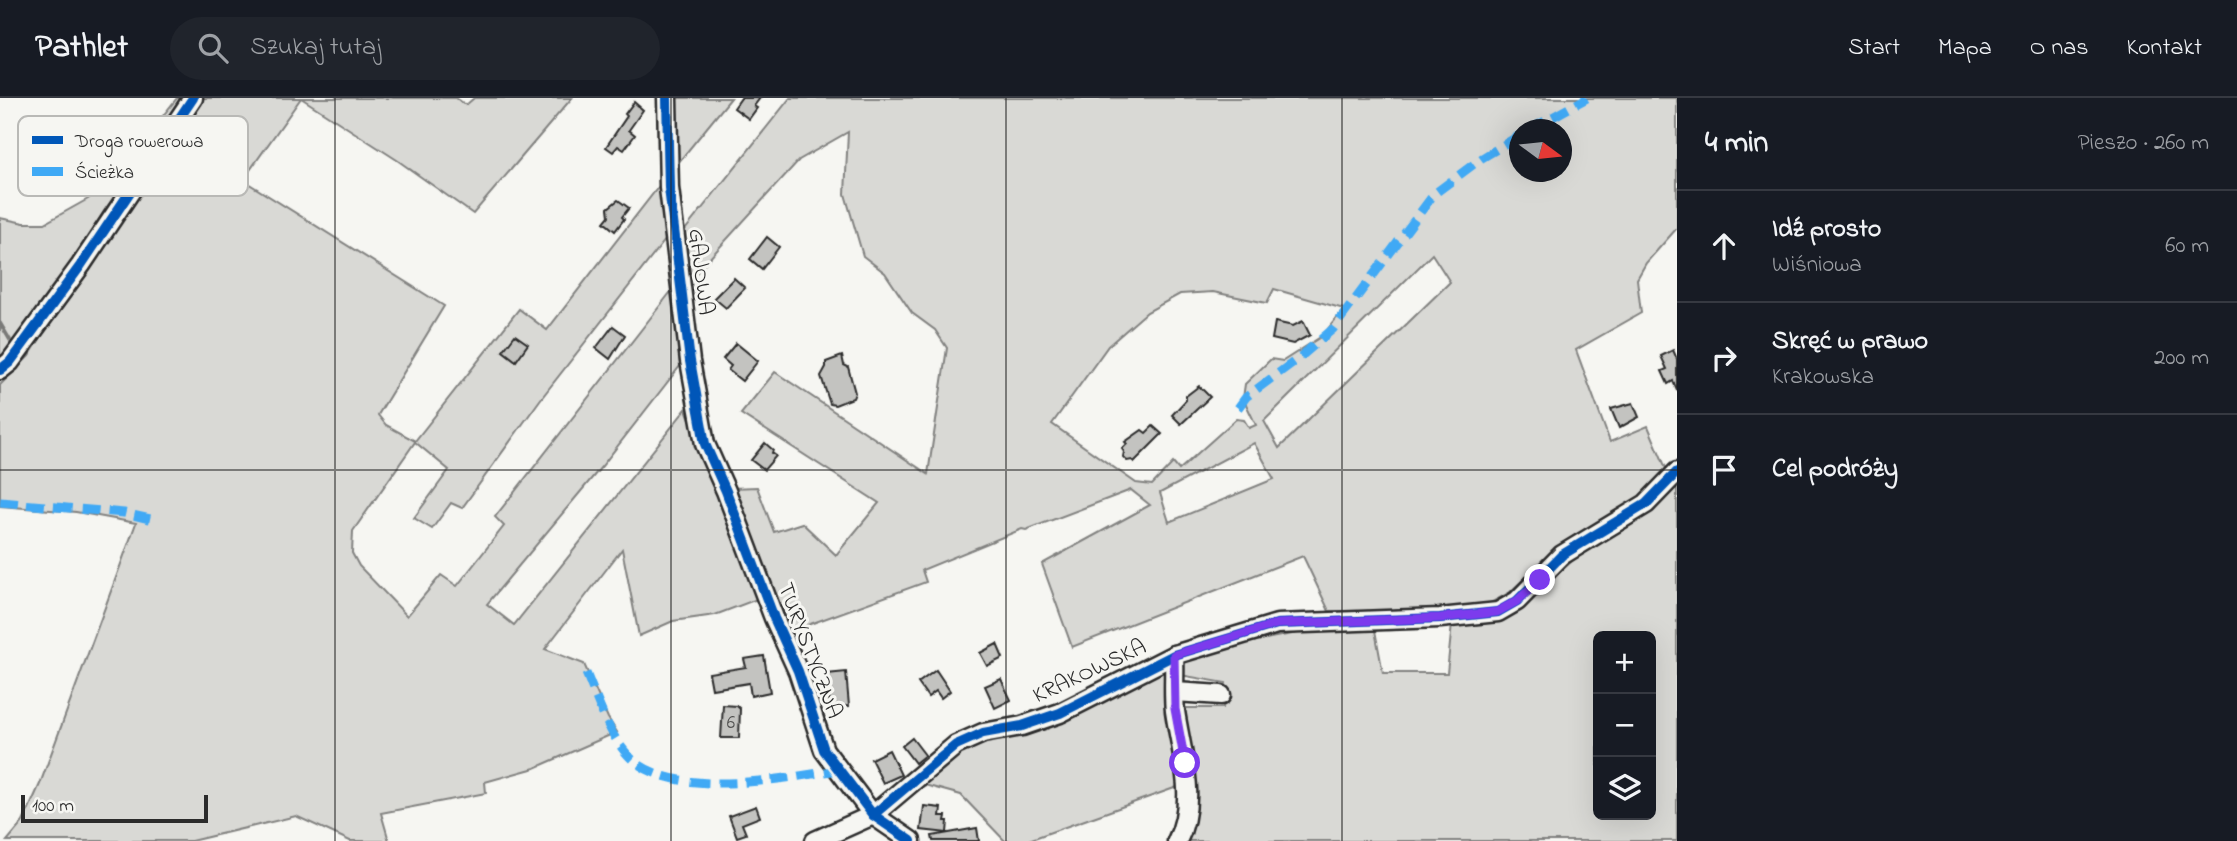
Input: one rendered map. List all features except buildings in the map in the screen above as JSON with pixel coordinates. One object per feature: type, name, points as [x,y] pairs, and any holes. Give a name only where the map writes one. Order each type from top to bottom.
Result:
[{"type":"street","points":[[181,116],[193,98]]},
{"type":"street","name":"GAJOWA","points":[[667,98],[669,188],[695,393],[707,449]]},
{"type":"street","points":[[0,370],[10,362],[81,265],[127,196]]},
{"type":"street","name":"TURYSTYCZNA","points":[[707,449],[774,618],[798,671],[824,750],[873,815],[911,841]]},
{"type":"street","name":"KRAKOWSKA","points":[[815,841],[873,815],[956,745],[983,733],[1021,726],[1060,713],[1174,655],[1277,624],[1440,618],[1497,612],[1517,601],[1563,555],[1646,503],[1677,472]]},
{"type":"street","points":[[1174,655],[1175,709],[1188,787],[1186,808],[1177,841]]},
{"type":"street","points":[[1175,692],[1221,695]]},
{"type":"shaded area","points":[[177,98],[186,98],[173,116],[163,116]]},
{"type":"shaded area","points":[[201,98],[301,98],[248,173],[248,116],[189,116]]},
{"type":"shaded area","points":[[301,98],[456,98],[466,105],[474,98],[572,98],[473,214],[397,160]]},
{"type":"shaded area","points":[[676,98],[731,98],[678,163]]},
{"type":"shaded area","points":[[790,98],[1677,98],[1677,228],[1646,263],[1637,279],[1641,313],[1576,350],[1610,442],[1648,426],[1668,473],[1645,498],[1577,537],[1544,560],[1509,593],[1483,607],[1427,611],[1329,611],[1303,556],[1072,647],[1042,564],[1150,505],[1131,490],[1026,530],[1022,529],[922,570],[926,582],[791,631],[732,488],[757,487],[774,532],[802,523],[836,555],[879,503],[741,414],[775,372],[928,474],[947,348],[935,330],[912,313],[885,273],[863,256],[845,194],[848,132],[799,160],[688,282],[681,235]],"holes":[[[1432,254],[1450,282],[1279,448],[1264,421]],[[1274,289],[1344,309],[1322,336],[1283,361],[1271,359],[1245,384],[1243,398],[1256,425],[1249,428],[1244,420],[1236,419],[1179,470],[1173,463],[1152,485],[1136,483],[1052,424],[1108,346],[1147,312],[1180,294],[1213,292],[1267,303]],[[1254,443],[1274,479],[1169,522],[1160,493]]]},
{"type":"shaded area","points":[[666,177],[669,235],[540,400],[462,508],[451,503],[432,529],[414,518],[449,470],[415,442],[353,531],[352,553],[359,566],[407,616],[441,575],[457,586],[504,526],[495,517],[673,289],[680,366],[602,466],[487,604],[514,625],[686,409],[760,598],[715,615],[673,621],[639,636],[622,549],[545,649],[584,664],[617,732],[535,768],[485,782],[486,793],[381,813],[389,841],[350,841],[296,816],[191,841],[7,841],[23,822],[40,784],[136,523],[76,512],[0,506],[0,385],[29,356],[134,196],[248,196],[248,183],[444,306],[378,415],[386,425],[415,441],[519,309],[547,330]]},
{"type":"shaded area","points":[[92,196],[115,196],[43,311],[6,358],[0,354],[0,218],[24,223],[45,223]]},
{"type":"shaded area","points":[[1677,478],[1677,841],[1181,841],[1180,708],[1223,708],[1226,683],[1180,675],[1182,662],[1277,637],[1324,629],[1374,625],[1383,673],[1447,673],[1452,624],[1515,607],[1542,588],[1580,554]]},
{"type":"shaded area","points":[[1166,665],[1180,786],[1026,841],[1005,841],[961,795],[921,784],[967,748],[1077,713]]},
{"type":"waterway","points":[[0,323],[10,340]]},
{"type":"marked path","points":[[1549,119],[1587,98]]},
{"type":"marked path","points":[[1238,408],[1246,397],[1333,329],[1434,194],[1509,142]]},
{"type":"marked path","points":[[0,502],[124,513],[150,519]]},
{"type":"marked path","points":[[586,673],[614,736],[627,754],[646,769],[670,778],[728,783],[839,770]]},
{"type":"cycle path","points":[[181,116],[193,98]]},
{"type":"cycle path","points":[[667,98],[669,188],[690,361],[705,444],[726,491],[774,618],[798,671],[824,750],[873,815],[911,841]]},
{"type":"cycle path","points":[[0,370],[10,362],[81,265],[127,196]]},
{"type":"cycle path","points":[[873,815],[956,745],[983,733],[1022,726],[1060,713],[1174,655],[1277,624],[1440,618],[1498,612],[1517,601],[1562,555],[1646,504],[1677,472]]},
{"type":"route","points":[[1185,763],[1175,709],[1174,655],[1277,624],[1440,618],[1497,612],[1517,601],[1540,580]]}]
